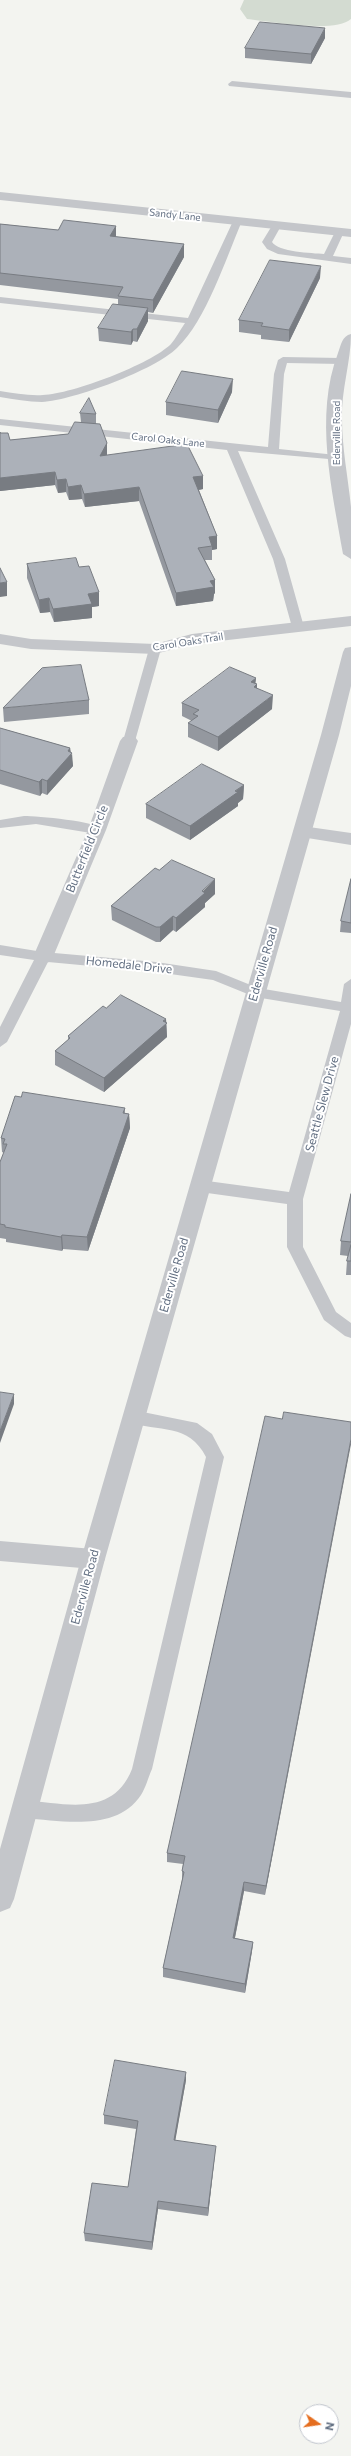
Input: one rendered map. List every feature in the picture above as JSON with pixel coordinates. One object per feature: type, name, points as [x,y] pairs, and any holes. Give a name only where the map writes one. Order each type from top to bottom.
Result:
[{"type":"street","name":"Sandy Lane","points":[[0,196],[276,226],[348,232]]},
{"type":"street","name":"Ederville Road","points":[[350,344],[341,361],[336,411],[336,458],[350,544]]},
{"type":"street","name":"Carol Oaks Trail","points":[[0,639],[31,644],[155,648],[192,639],[351,621]]},
{"type":"street","name":"Ederville Road","points":[[0,1899],[93,1558],[302,832],[351,652]]},
{"type":"street","name":"Butterfield Circle","points":[[43,957],[96,830],[129,742]]},
{"type":"street","points":[[302,832],[351,839]]},
{"type":"street","points":[[0,1551],[93,1558]]},
{"type":"lane","points":[[232,84],[351,95]]},
{"type":"lane","points":[[0,394],[48,398],[98,384],[146,363],[173,346],[191,321],[237,221]]},
{"type":"lane","points":[[276,226],[267,242],[270,248],[278,252],[351,261]]},
{"type":"lane","points":[[327,258],[348,232]]},
{"type":"lane","points":[[0,300],[191,321]]},
{"type":"lane","points":[[273,452],[279,374],[283,360],[341,361]]},
{"type":"lane","name":"Carol Oaks Lane","points":[[0,422],[336,458]]},
{"type":"lane","points":[[232,447],[279,559],[298,627]]},
{"type":"lane","points":[[129,742],[155,648]]},
{"type":"lane","points":[[0,824],[17,819],[40,820],[96,830]]},
{"type":"lane","name":"Homedale Drive","points":[[0,950],[43,957],[156,967],[216,976],[255,992]]},
{"type":"lane","points":[[0,1042],[43,957]]},
{"type":"lane","name":"Seattle Slew Drive","points":[[351,984],[348,1008],[295,1199],[295,1247],[330,1316],[351,1332]]},
{"type":"lane","points":[[255,992],[348,1008]]},
{"type":"lane","points":[[200,1186],[295,1199]]},
{"type":"lane","points":[[25,1809],[93,1814],[113,1807],[132,1792],[142,1769],[216,1457],[206,1440],[190,1428],[133,1417]]},
{"type":"shaded area","points":[[244,0],[351,0],[351,19],[331,26],[317,26],[247,19],[240,9]]},
{"type":"building","points":[[260,22],[325,28],[311,54],[245,48]]},
{"type":"building","points":[[64,220],[116,226],[110,236],[184,244],[153,300],[118,296],[123,287],[0,273],[0,224],[58,230]]},
{"type":"building","points":[[270,260],[321,266],[289,330],[261,326],[263,323],[239,320]]},
{"type":"building","points":[[113,304],[148,308],[137,329],[133,329],[131,332],[98,328]]},
{"type":"building","points":[[182,371],[233,379],[218,410],[166,402]]},
{"type":"building","points":[[89,398],[96,414],[80,413]]},
{"type":"building","points":[[75,422],[100,424],[107,443],[100,456],[187,444],[203,476],[193,477],[217,536],[209,537],[212,546],[198,548],[215,580],[210,581],[214,587],[176,593],[139,487],[84,494],[81,485],[68,487],[66,479],[57,480],[55,472],[0,478],[0,433],[8,433],[10,440],[68,434]]},
{"type":"building","points":[[76,558],[79,567],[89,566],[99,592],[88,594],[92,604],[53,609],[49,598],[39,600],[27,564]]},
{"type":"building","points":[[0,568],[7,582],[0,583]]},
{"type":"building","points":[[81,665],[89,700],[3,708],[42,668]]},
{"type":"building","points":[[230,667],[256,678],[251,682],[257,684],[254,687],[273,695],[218,737],[188,723],[198,716],[193,714],[199,710],[182,703]]},
{"type":"building","points":[[0,728],[70,748],[68,751],[72,753],[47,781],[42,779],[39,782],[0,770]]},
{"type":"building","points":[[202,764],[244,785],[235,791],[238,792],[190,826],[146,804]]},
{"type":"building","points":[[172,860],[215,879],[202,891],[205,893],[176,918],[173,916],[160,927],[156,927],[111,906],[155,868],[159,870]]},
{"type":"building","points":[[351,879],[351,923],[341,921]]},
{"type":"building","points":[[121,995],[166,1019],[163,1021],[167,1023],[104,1078],[55,1051],[70,1038],[68,1036],[103,1006],[106,1008]]},
{"type":"building","points":[[23,1092],[125,1108],[123,1113],[129,1114],[87,1237],[62,1235],[61,1237],[5,1227],[5,1225],[0,1224],[0,1162],[7,1144],[3,1144],[5,1139],[1,1138],[15,1096],[21,1097]]},
{"type":"building","points":[[351,1194],[351,1242],[341,1241]]},
{"type":"building","points":[[351,1245],[351,1261],[347,1261]]},
{"type":"building","points":[[0,1392],[14,1394],[0,1431]]},
{"type":"building","points":[[284,1412],[351,1422],[351,1439],[266,1886],[244,1882],[233,1938],[253,1942],[245,1984],[163,1968],[184,1872],[182,1871],[185,1856],[167,1853],[265,1416],[282,1419]]},
{"type":"building","points":[[115,2060],[186,2072],[174,2140],[216,2146],[208,2208],[158,2201],[152,2242],[84,2233],[92,2183],[128,2187],[138,2121],[104,2115]]}]
